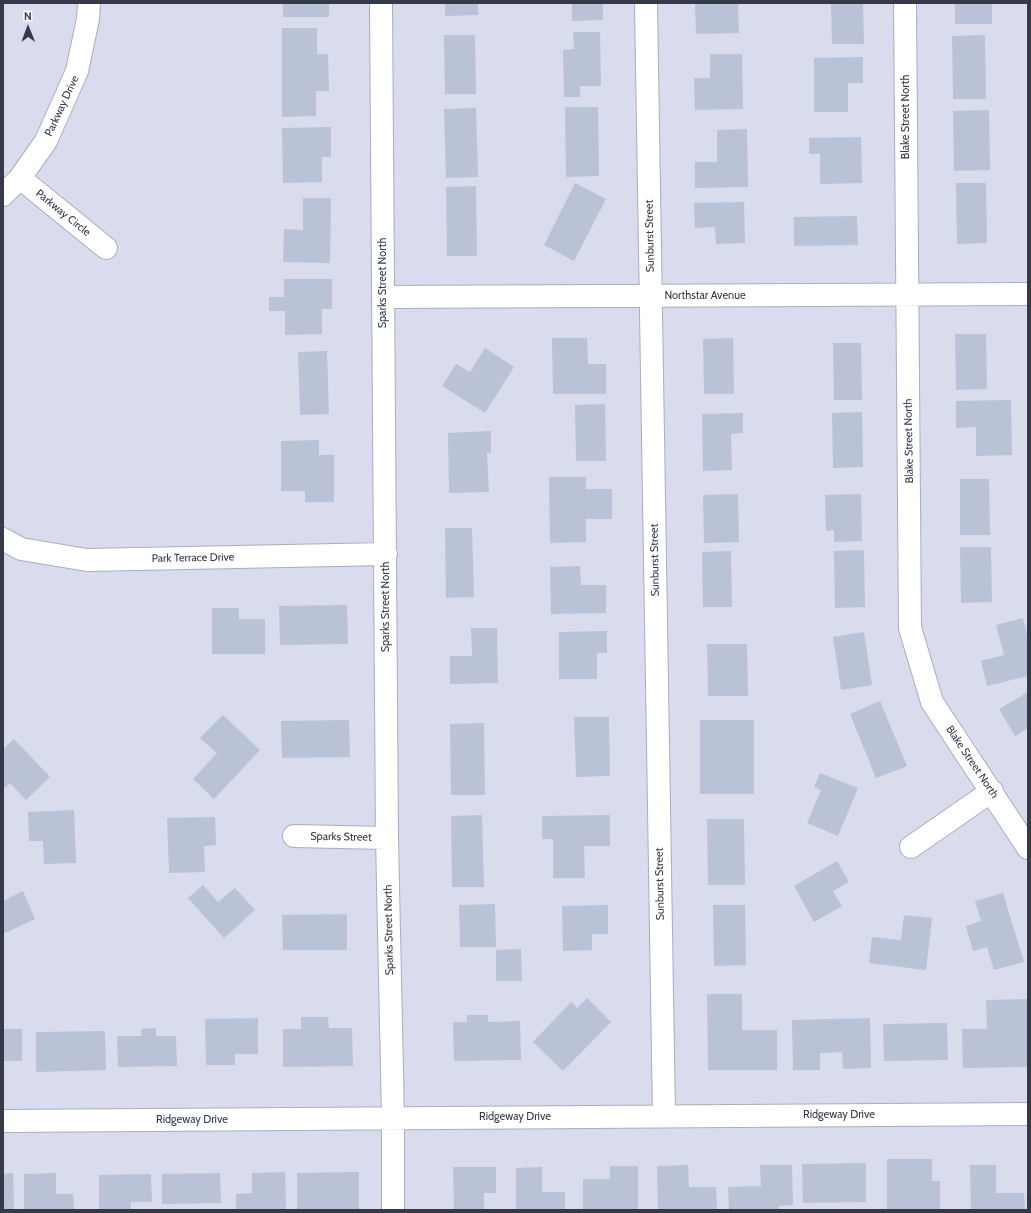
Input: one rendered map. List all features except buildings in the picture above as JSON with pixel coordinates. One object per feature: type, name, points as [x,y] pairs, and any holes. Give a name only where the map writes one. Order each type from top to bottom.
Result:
[{"type":"street","name":"Parkway Drive","points":[[3,195],[20,178],[46,141],[78,71],[88,19],[89,3]]},
{"type":"street","name":"Sparks Street North","points":[[381,3],[388,838],[393,1118],[393,1210]]},
{"type":"street","name":"Sunburst Street","points":[[646,3],[664,1116]]},
{"type":"street","name":"Blake Street North","points":[[905,3],[910,628],[932,702],[992,791],[1028,848]]},
{"type":"street","name":"Parkway Circle","points":[[20,178],[106,248]]},
{"type":"street","name":"Northstar Avenue","points":[[383,297],[1028,294]]},
{"type":"street","name":"Park Terrace Drive","points":[[3,539],[21,549],[87,560],[386,554]]},
{"type":"street","points":[[911,847],[992,791]]},
{"type":"street","name":"Sparks Street","points":[[294,836],[388,838]]},
{"type":"street","name":"Ridgeway Drive","points":[[3,1121],[1028,1114]]},
{"type":"shaded area","points":[[3,3],[1028,3],[1028,1210],[3,1210]]}]
